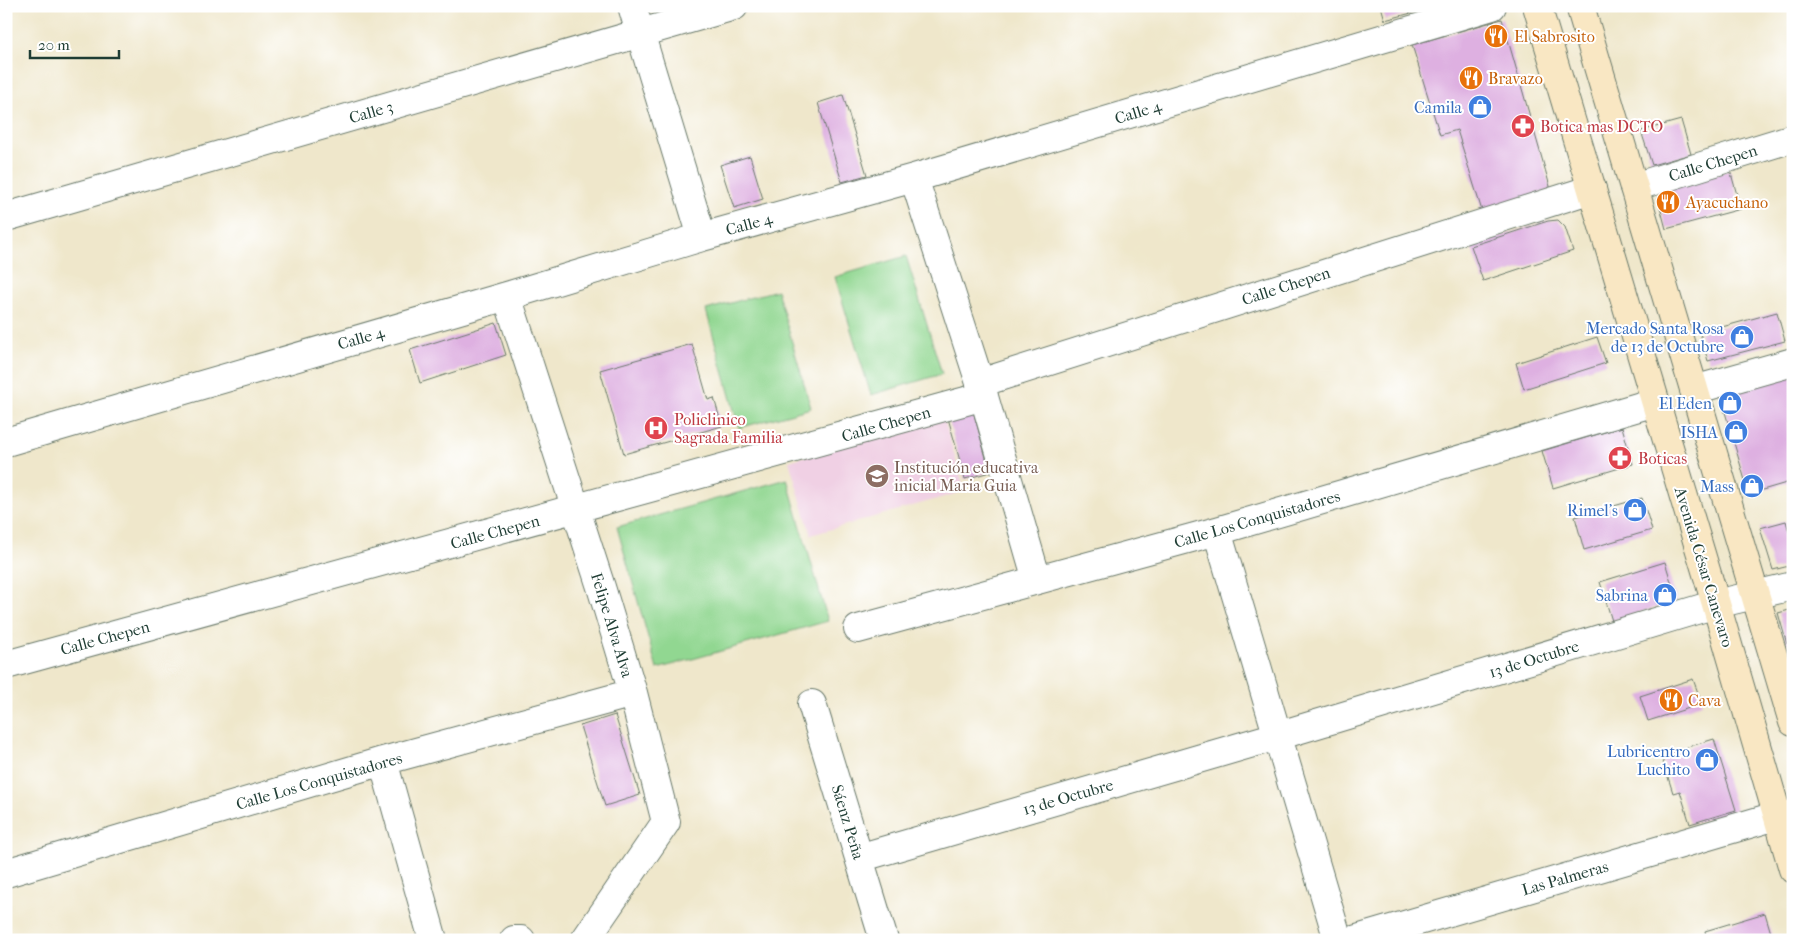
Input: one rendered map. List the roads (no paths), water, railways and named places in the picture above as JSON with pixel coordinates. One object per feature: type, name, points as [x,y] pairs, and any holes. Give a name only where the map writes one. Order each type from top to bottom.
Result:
[{"type":"main road","name":"Avenida César Canevaro","points":[[1537,6],[1716,604],[1776,816],[1793,869]]},
{"type":"main road","points":[[1580,6],[1793,722]]},
{"type":"street","points":[[632,6],[702,236]]},
{"type":"street","name":"Calle 3","points":[[6,217],[734,6]]},
{"type":"street","name":"Calle 4","points":[[6,442],[507,296],[702,236],[914,178],[1492,6]]},
{"type":"street","name":"Calle Chepen","points":[[1634,187],[1793,138]]},
{"type":"street","points":[[914,178],[982,390],[1037,580]]},
{"type":"street","name":"Calle Chepen","points":[[6,665],[576,510],[982,390],[1592,189]]},
{"type":"street","name":"Felipe Alva Alva","points":[[507,296],[633,693],[666,822],[585,940]]},
{"type":"street","points":[[1694,390],[1793,362]]},
{"type":"street","name":"Calle Los Conquistadores","points":[[858,629],[1217,531],[1654,402]]},
{"type":"street","points":[[1217,531],[1338,940]]},
{"type":"street","name":"13 de Octubre","points":[[859,858],[1277,736],[1716,604],[1793,586]]},
{"type":"street","name":"Calle Los Conquistadores","points":[[6,873],[383,761],[633,693]]},
{"type":"street","name":"Sáenz Peña","points":[[812,704],[884,940]]},
{"type":"street","points":[[383,761],[433,940]]},
{"type":"street","name":"Las Palmeras","points":[[1354,940],[1776,816]]},
{"type":"street","points":[[514,940],[521,940]]},
{"type":"place","name":"El Sabrosito","points":[[1496,36]]},
{"type":"place","name":"Bravazo","points":[[1471,78]]},
{"type":"place","name":"Camila","points":[[1480,107]]},
{"type":"place","name":"Botica mas DCTO","points":[[1523,126]]},
{"type":"place","name":"Ayacuchano","points":[[1668,202]]},
{"type":"place","name":"Mercado Santa Rosa de 13 de Octubre","points":[[1742,337]]},
{"type":"place","name":"El Eden","points":[[1730,403]]},
{"type":"place","name":"Policlinico Sagrada Familia","points":[[656,428]]},
{"type":"place","name":"ISHA","points":[[1736,432]]},
{"type":"place","name":"Boticas","points":[[1620,458]]},
{"type":"place","name":"Institución educativa inicial Maria Guia","points":[[877,476]]},
{"type":"place","name":"Mass","points":[[1752,486]]},
{"type":"place","name":"Rimel's","points":[[1635,510]]},
{"type":"place","name":"Sabrina","points":[[1665,595]]},
{"type":"place","name":"Cava","points":[[1671,700]]},
{"type":"place","name":"Lubricentro Luchito","points":[[1707,760]]}]
